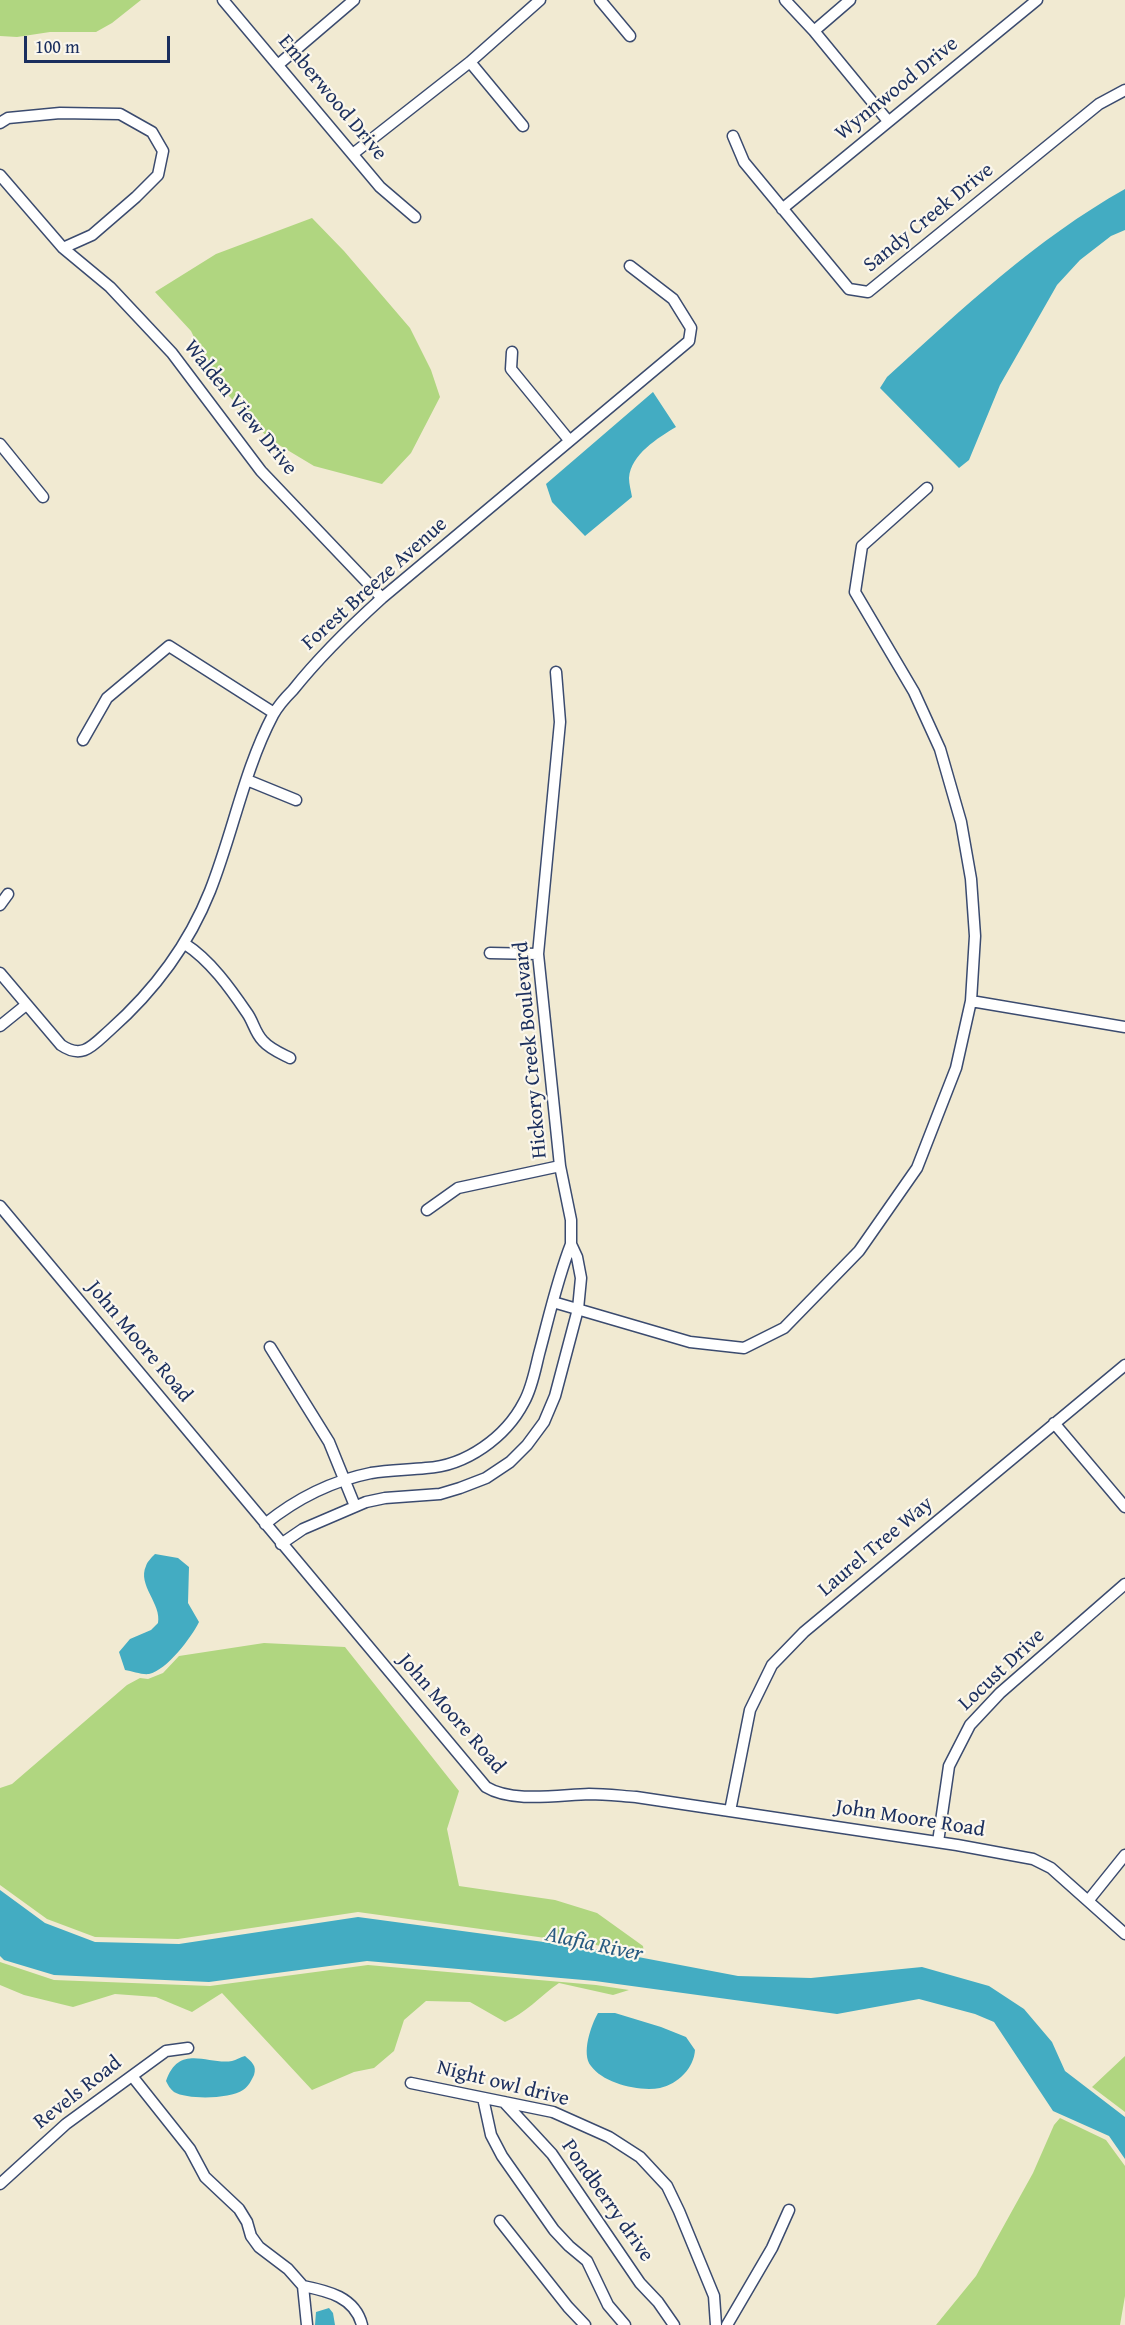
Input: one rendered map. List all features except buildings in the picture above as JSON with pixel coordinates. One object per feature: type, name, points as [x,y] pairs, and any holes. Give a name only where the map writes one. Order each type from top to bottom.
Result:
[{"type":"street","name":"Emberwood Drive","points":[[223,0],[354,153],[380,187],[415,217]]},
{"type":"street","points":[[279,64],[354,0]]},
{"type":"street","points":[[354,153],[470,62],[540,0]]},
{"type":"street","points":[[600,0],[630,36]]},
{"type":"street","points":[[784,0],[814,31],[888,120]]},
{"type":"street","points":[[814,31],[850,0]]},
{"type":"street","name":"Wynnwood Drive","points":[[782,209],[1037,0]]},
{"type":"street","points":[[470,62],[522,126]]},
{"type":"street","name":"Sandy Creek Drive","points":[[733,136],[744,162],[849,289],[868,292],[1099,104],[1125,90]]},
{"type":"street","points":[[0,123],[8,118],[60,113],[120,114],[152,132],[162,151],[158,175],[136,197],[92,235],[63,248]]},
{"type":"street","name":"Walden View Drive","points":[[0,175],[63,248],[110,287],[172,353],[261,471],[382,598]]},
{"type":"street","name":"Forest Breeze Avenue","points":[[0,972],[61,1045],[71,1052],[80,1052],[91,1047],[139,1005],[185,944],[210,891],[247,780],[274,713],[339,637],[382,598],[689,341],[691,328],[673,299],[630,266]]},
{"type":"street","points":[[512,352],[511,369],[569,440]]},
{"type":"street","points":[[0,444],[43,497]]},
{"type":"street","points":[[553,1302],[690,1342],[744,1348],[784,1328],[859,1251],[917,1168],[956,1068],[971,1001],[975,936],[971,879],[961,822],[940,749],[914,692],[855,592],[862,546],[927,488]]},
{"type":"street","points":[[83,740],[107,699],[169,646],[274,713]]},
{"type":"street","name":"Hickory Creek Boulevard","points":[[281,1544],[303,1529],[355,1506],[385,1498],[440,1494],[486,1478],[519,1454],[540,1428],[550,1410],[578,1309],[579,1267],[571,1244],[570,1220],[560,1166],[538,954],[560,722],[556,672]]},
{"type":"street","points":[[247,780],[296,800]]},
{"type":"street","points":[[0,905],[8,894]]},
{"type":"street","points":[[185,944],[200,954],[249,1014],[260,1039],[269,1047],[290,1058]]},
{"type":"street","points":[[490,953],[538,954]]},
{"type":"street","points":[[971,1001],[1125,1027]]},
{"type":"street","points":[[0,1026],[26,1005]]},
{"type":"street","points":[[427,1210],[458,1188],[560,1166]]},
{"type":"street","name":"John Moore Road","points":[[0,1206],[477,1779],[493,1791],[516,1796],[622,1796],[938,1842],[1040,1861],[1052,1868],[1125,1934]]},
{"type":"street","name":"Hickory Creek Boulevard","points":[[265,1524],[300,1499],[344,1480],[370,1473],[426,1468],[454,1462],[496,1437],[511,1423],[526,1400],[571,1244]]},
{"type":"street","points":[[270,1347],[329,1442],[355,1506]]},
{"type":"street","name":"Laurel Tree Way","points":[[730,1810],[750,1710],[772,1665],[804,1632],[1125,1365]]},
{"type":"street","points":[[1054,1423],[1125,1507]]},
{"type":"street","name":"Locust Drive","points":[[938,1842],[949,1766],[970,1725],[1000,1693],[1125,1584]]},
{"type":"street","points":[[1088,1901],[1125,1855]]},
{"type":"street","name":"Revels Road","points":[[0,2184],[66,2124],[166,2050],[188,2048]]},
{"type":"street","points":[[132,2076],[190,2149],[205,2177],[239,2209],[247,2222],[251,2236],[259,2247],[288,2269],[303,2286],[306,2325]]},
{"type":"street","name":"Night owl drive","points":[[411,2083],[553,2112],[609,2137],[640,2157],[666,2186],[679,2211],[714,2296],[716,2325]]},
{"type":"street","points":[[483,2098],[491,2135],[502,2156],[554,2230],[587,2261],[608,2305],[625,2325]]},
{"type":"street","name":"Pondberry drive","points":[[504,2102],[552,2154],[640,2283],[658,2302],[674,2325]]},
{"type":"street","points":[[727,2325],[772,2248],[789,2210]]},
{"type":"street","points":[[500,2221],[585,2325]]},
{"type":"street","points":[[303,2286],[329,2291],[345,2299],[358,2313],[362,2325]]},
{"type":"green space","points":[[0,0],[141,0],[112,23],[96,32],[50,32],[17,37],[0,36]]},
{"type":"green space","points":[[312,218],[344,251],[410,328],[431,370],[440,397],[411,453],[382,484],[314,466],[269,439],[216,382],[191,331],[155,292],[216,254]]},
{"type":"green space","points":[[264,1643],[345,1647],[459,1791],[447,1829],[459,1886],[555,1900],[597,1913],[643,1946],[644,1954],[596,1945],[358,1912],[178,1939],[95,1937],[47,1919],[0,1885],[0,1788],[12,1784],[127,1685],[140,1678],[148,1679],[163,1673],[179,1656]]},
{"type":"green space","points":[[0,1962],[54,1980],[210,1986],[368,1965],[596,1985],[629,1990],[613,1995],[559,1983],[526,2010],[505,2022],[470,2002],[426,2001],[404,2020],[394,2051],[374,2068],[354,2072],[312,2090],[222,1993],[192,2012],[156,1997],[115,1994],[73,2007],[24,1995],[0,1985]]},
{"type":"green space","points":[[1125,2056],[1125,2112],[1092,2087]]},
{"type":"green space","points":[[1060,2118],[1106,2140],[1125,2166],[1125,2296],[1120,2325],[936,2325],[976,2276],[1033,2173],[1054,2125]]},
{"type":"water","points":[[1125,189],[1125,230],[1111,236],[1080,260],[1057,285],[1000,385],[969,460],[959,468],[880,388],[887,377],[1001,276],[1061,230]]},
{"type":"water","points":[[653,392],[676,427],[661,436],[635,461],[629,478],[632,497],[585,536],[552,502],[546,484]]},
{"type":"water","points":[[155,1554],[178,1558],[189,1567],[188,1603],[199,1622],[171,1660],[156,1671],[143,1674],[125,1670],[119,1652],[130,1639],[151,1630],[158,1623],[157,1609],[147,1587],[144,1573],[147,1563]]},
{"type":"water","name":"Alafia River","points":[[0,1890],[45,1923],[95,1942],[179,1944],[358,1917],[596,1949],[738,1976],[811,1978],[922,1967],[989,1986],[1024,2009],[1052,2042],[1065,2071],[1125,2117],[1125,2159],[1109,2136],[1053,2111],[994,2022],[975,2014],[919,1999],[837,2014],[595,1981],[367,1961],[209,1982],[54,1975],[4,1960],[0,1956]]},
{"type":"water","points":[[598,2013],[615,2013],[686,2037],[695,2050],[692,2063],[679,2079],[660,2088],[642,2089],[622,2085],[604,2077],[591,2066],[587,2054],[590,2032]]},
{"type":"water","points":[[245,2056],[253,2064],[255,2072],[248,2085],[237,2093],[219,2097],[180,2095],[170,2088],[166,2081],[178,2062],[186,2059],[232,2061]]},
{"type":"water","points":[[329,2308],[333,2313],[335,2325],[315,2325],[316,2312]]}]
